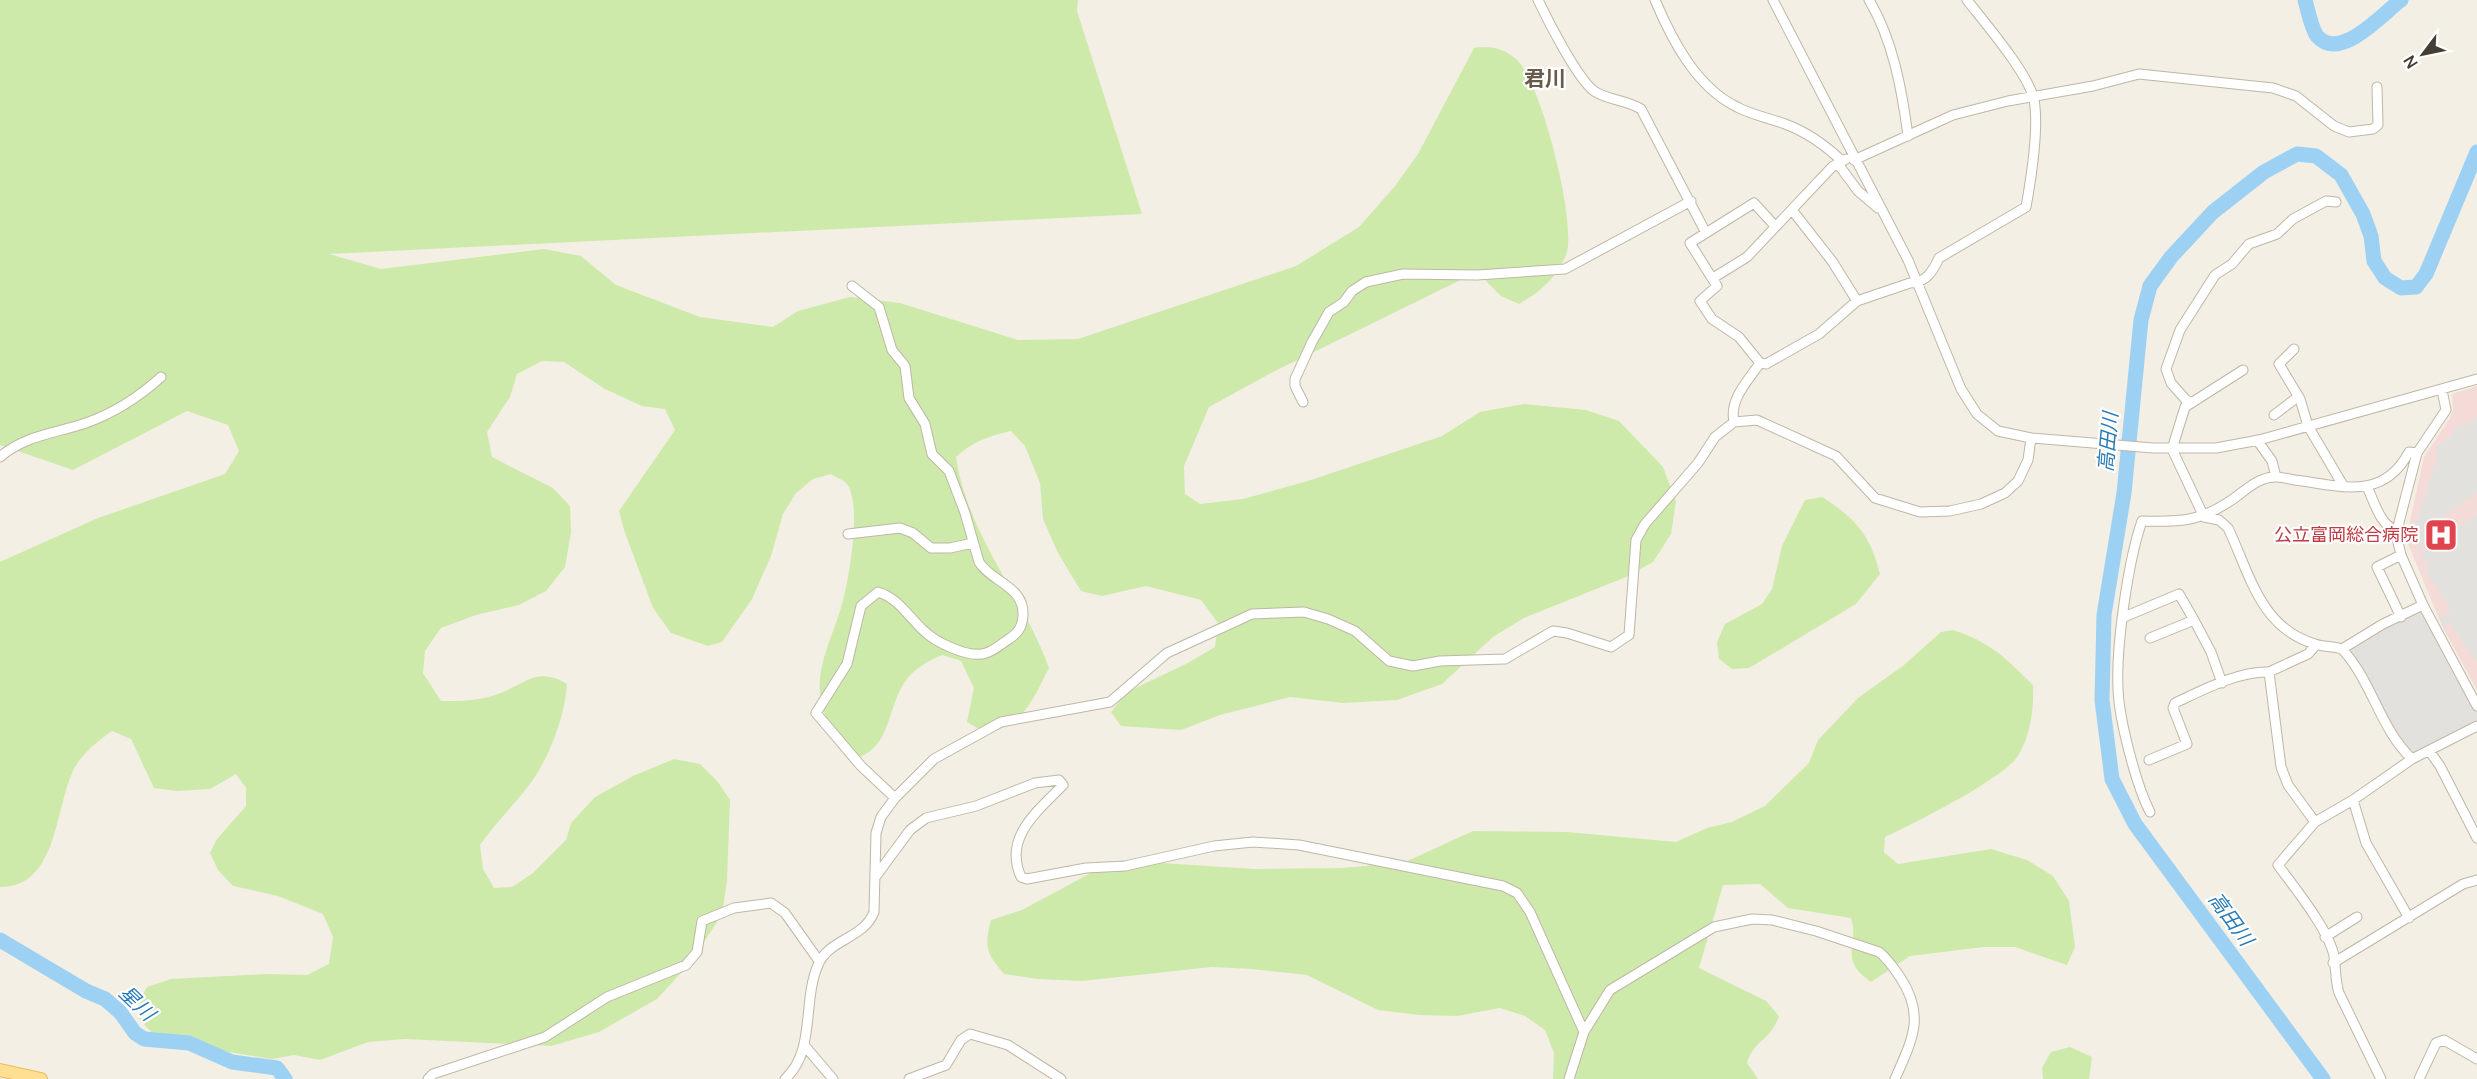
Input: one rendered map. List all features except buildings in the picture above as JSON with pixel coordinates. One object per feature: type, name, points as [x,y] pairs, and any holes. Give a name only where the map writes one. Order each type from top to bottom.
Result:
[{"type":"main road","points":[[0,1070],[41,1079]]},
{"type":"street","points":[[1538,0],[1565,51],[1594,91],[1632,103],[1641,109],[1706,233]]},
{"type":"street","points":[[1655,0],[1677,46],[1711,89],[1738,108],[1804,132],[1840,163],[1858,191],[1882,211]]},
{"type":"street","points":[[1773,0],[1919,283],[1961,389],[1977,414],[1998,431],[2031,438],[2153,448],[2216,448],[2257,440],[2477,379]]},
{"type":"street","points":[[1869,0],[1878,15],[1890,50],[1908,136]]},
{"type":"street","points":[[1775,226],[1754,202],[1690,243],[1717,286],[1700,302],[1712,320],[1738,337],[1760,363],[1766,364],[1819,334],[1857,301],[1910,283],[1919,283],[1932,272],[1939,258],[2026,207],[2034,140],[2034,98],[2006,48],[1967,0]]},
{"type":"street","points":[[1713,278],[1747,257],[1775,226],[1840,163],[1953,115],[2093,86],[2139,74],[2273,88],[2296,96],[2334,126],[2349,132],[2373,129],[2378,125],[2377,87]]},
{"type":"street","points":[[1303,402],[1294,386],[1295,379],[1312,342],[1329,312],[1344,302],[1352,291],[1366,282],[1403,274],[1477,275],[1565,269],[1691,201]]},
{"type":"street","points":[[2193,402],[2186,400],[2171,383],[2166,369],[2180,330],[2215,275],[2232,264],[2249,244],[2277,234],[2293,219],[2326,201],[2336,202]]},
{"type":"street","points":[[1792,210],[1832,261],[1857,301]]},
{"type":"street","points":[[852,286],[879,307],[892,350],[905,366],[909,398],[925,424],[932,454],[949,471],[965,513],[974,552],[983,569],[996,576],[1021,601],[1022,621],[1016,635],[986,654],[968,653],[925,633],[890,595],[878,592],[861,606],[847,664],[816,713],[861,766],[895,798]]},
{"type":"street","points":[[2294,349],[2278,364],[2300,399],[2308,426],[2344,487]]},
{"type":"street","points":[[1734,422],[1732,413],[1738,394],[1760,363]]},
{"type":"street","points":[[2204,517],[2172,449],[2185,407],[2243,370]]},
{"type":"street","points":[[0,457],[35,437],[104,415],[142,393],[161,377]]},
{"type":"street","points":[[2442,390],[2446,410],[2417,453],[2397,530],[2401,555],[2423,605],[2477,706]]},
{"type":"street","points":[[2274,415],[2300,399]]},
{"type":"street","points":[[785,1079],[799,1059],[804,1045],[811,983],[819,961],[828,951],[860,931],[871,920],[876,833],[881,817],[895,798],[934,759],[974,735],[1001,722],[1110,702],[1167,652],[1252,614],[1304,612],[1328,619],[1355,631],[1389,662],[1413,666],[1440,661],[1505,658],[1553,631],[1611,647],[1629,635],[1636,540],[1645,524],[1698,463],[1715,437],[1734,422],[1757,420],[1836,456],[1875,498],[1920,512],[1950,511],[1981,504],[2005,493],[2018,481],[2028,460],[2031,438]]},
{"type":"street","points":[[2257,440],[2272,461],[2276,477]]},
{"type":"street","points":[[2150,812],[2138,785],[2118,691],[2124,617],[2135,541],[2142,521],[2182,522],[2204,517],[2263,479],[2276,477],[2344,487],[2367,487],[2378,484],[2396,471],[2409,452],[2417,453]]},
{"type":"street","points":[[2367,487],[2383,520],[2391,529],[2397,530]]},
{"type":"street","points":[[2204,517],[2219,520],[2228,528],[2258,598],[2269,616],[2292,634],[2316,645],[2342,649],[2423,605]]},
{"type":"street","points":[[848,534],[900,528],[913,533],[931,548],[950,548],[973,543]]},
{"type":"street","points":[[2401,555],[2377,567],[2401,617]]},
{"type":"street","points":[[2124,617],[2179,594],[2211,652],[2222,682]]},
{"type":"street","points":[[2150,638],[2194,620]]},
{"type":"street","points":[[2149,760],[2187,744],[2173,708],[2175,703],[2222,682],[2259,672],[2269,672],[2308,654],[2316,645]]},
{"type":"street","points":[[2342,649],[2364,679],[2393,735],[2412,759]]},
{"type":"street","points":[[2269,672],[2281,767],[2288,785],[2315,822]]},
{"type":"street","points":[[2380,1079],[2339,993],[2333,963],[2334,957],[2325,937],[2304,900],[2278,865],[2315,822],[2353,800],[2412,759],[2430,752],[2477,726]]},
{"type":"street","points":[[2430,752],[2440,766],[2477,838]]},
{"type":"street","points":[[875,877],[910,830],[926,818],[976,806],[1035,783],[1059,780],[1063,785],[1036,810],[1022,831],[1015,861],[1021,877],[1027,879],[1086,868],[1125,866],[1166,856],[1246,842],[1299,844],[1503,886],[1517,893],[1530,912],[1584,1032]]},
{"type":"street","points":[[2353,800],[2366,843],[2409,918]]},
{"type":"street","points":[[2333,963],[2463,884],[2477,880]]},
{"type":"street","points":[[428,1079],[433,1074],[545,1036],[607,997],[686,965],[697,952],[702,921],[714,914],[771,903],[785,913],[819,961]]},
{"type":"street","points":[[2325,937],[2357,917]]},
{"type":"street","points":[[1569,1079],[1584,1032],[1610,990],[1714,927],[1752,919],[1772,920],[1847,941],[1879,952],[1888,958],[1905,985],[1915,1007],[1912,1042],[1895,1079]]},
{"type":"street","points":[[909,1079],[946,1065],[960,1040],[970,1034],[1008,1045],[1060,1079]]},
{"type":"street","points":[[2419,1079],[2436,1043],[2444,1040],[2477,1059]]},
{"type":"street","points":[[804,1045],[833,1079]]},
{"type":"shaded area","name":"公立富岡総合病院","points":[[2477,386],[2477,690],[2442,626],[2406,539],[2424,457],[2450,418],[2453,410],[2452,394]]},
{"type":"shaded area","points":[[2477,416],[2477,493],[2441,519],[2447,530],[2419,550],[2411,537],[2438,453],[2436,447],[2453,435],[2456,425],[2463,426]]},
{"type":"shaded area","points":[[2477,514],[2477,663],[2450,623],[2443,627],[2439,618],[2451,610],[2424,569],[2429,565],[2421,554]]},
{"type":"shaded area","points":[[2420,610],[2477,712],[2477,720],[2460,732],[2413,753],[2406,749],[2350,648],[2382,628]]},
{"type":"green space","points":[[0,0],[1078,0],[1077,11],[1142,214],[329,254],[381,269],[544,249],[581,256],[616,285],[700,317],[773,327],[798,311],[850,297],[900,303],[1018,340],[1078,339],[1296,266],[1359,227],[1395,186],[1418,154],[1474,48],[1491,47],[1501,50],[1516,59],[1526,72],[1536,94],[1555,154],[1567,215],[1568,239],[1562,264],[1540,290],[1519,304],[1501,296],[1477,272],[1273,372],[1209,407],[1184,466],[1185,494],[1200,504],[1243,499],[1308,481],[1442,436],[1480,412],[1524,404],[1586,410],[1619,421],[1663,467],[1676,501],[1671,534],[1653,562],[1626,577],[1524,618],[1493,637],[1442,684],[1397,700],[1343,703],[1290,697],[1220,715],[1181,730],[1121,726],[1111,712],[1127,692],[1188,663],[1215,647],[1218,623],[1201,600],[1146,586],[1102,596],[1081,591],[1058,553],[1043,519],[1040,483],[1025,446],[1011,431],[988,437],[956,457],[962,485],[983,539],[1025,615],[1049,668],[1032,701],[1019,717],[987,734],[967,722],[974,688],[961,661],[942,655],[937,657],[921,666],[907,678],[898,693],[883,736],[877,745],[858,758],[825,716],[820,696],[821,671],[840,611],[850,566],[854,510],[852,495],[847,484],[831,474],[813,479],[796,493],[783,514],[771,556],[752,599],[722,642],[708,646],[671,633],[653,608],[619,511],[675,430],[665,409],[642,406],[605,389],[564,362],[542,361],[517,374],[510,397],[487,432],[492,457],[553,488],[570,506],[571,532],[565,567],[546,591],[519,605],[476,615],[441,628],[425,651],[423,673],[441,701],[484,698],[508,690],[531,678],[547,677],[567,684],[561,718],[538,772],[480,845],[483,869],[494,888],[512,887],[533,873],[566,840],[571,823],[595,797],[633,776],[674,759],[700,764],[718,782],[730,800],[727,881],[722,914],[692,961],[657,999],[599,1032],[551,1046],[405,1039],[368,1042],[320,1060],[294,1055],[272,1059],[160,1041],[139,1019],[140,1000],[147,987],[171,979],[267,974],[307,975],[329,964],[333,937],[323,914],[278,896],[233,886],[218,870],[210,853],[217,839],[246,806],[246,788],[236,774],[210,789],[176,791],[154,788],[131,739],[112,731],[95,744],[76,765],[67,787],[51,844],[33,875],[19,884],[0,887],[0,562],[98,518],[225,474],[239,451],[228,425],[187,411],[73,470],[0,445]]},
{"type":"green space","points":[[1822,497],[1853,520],[1860,529],[1871,548],[1880,574],[1856,604],[1749,668],[1732,669],[1719,659],[1717,642],[1725,624],[1762,604],[1772,589],[1782,546],[1805,500]]},
{"type":"green space","points":[[1953,630],[1997,652],[2033,685],[2029,730],[2018,756],[2009,766],[1977,788],[1885,837],[1884,852],[1898,864],[1991,849],[2027,860],[2053,876],[2069,901],[2075,947],[2067,965],[2015,947],[1984,947],[1910,956],[1871,982],[1861,974],[1852,959],[1851,918],[1788,908],[1760,884],[1723,885],[1699,968],[1766,1001],[1779,1016],[1771,1031],[1754,1049],[1747,1063],[1758,1079],[1553,1079],[1554,1053],[1545,1030],[1525,1016],[1500,1008],[1457,1016],[1419,1015],[1378,1010],[1307,975],[1252,969],[1212,967],[1082,981],[1038,979],[1004,974],[990,955],[987,943],[991,920],[1022,910],[1100,868],[1162,863],[1254,869],[1341,868],[1403,863],[1473,831],[1567,832],[1676,842],[1707,828],[1732,822],[1765,806],[1809,763],[1818,740],[1858,698],[1904,665],[1941,632]]},
{"type":"green space","points":[[2070,1047],[2092,1057],[2089,1079],[2043,1079],[2042,1068],[2051,1052]]},
{"type":"waterway","name":"高田川","points":[[2305,0],[2311,24],[2317,36],[2326,43],[2337,44],[2361,33],[2401,0]]},
{"type":"waterway","name":"高田川","points":[[2323,1079],[2135,824],[2112,779],[2102,700],[2104,615],[2124,493],[2141,320],[2150,286],[2171,257],[2213,212],[2264,172],[2297,154],[2316,156],[2341,175],[2363,214],[2371,236],[2374,261],[2385,278],[2401,288],[2416,287],[2426,274],[2477,152]]},
{"type":"waterway","name":"星川","points":[[0,940],[86,991],[105,999],[120,1012],[135,1033],[144,1039],[189,1043],[232,1062],[277,1068],[285,1079]]},
{"type":"place","name":"公立富岡総合病院","points":[[2441,535]]},
{"type":"district","name":"君川","points":[[1545,79]]}]
